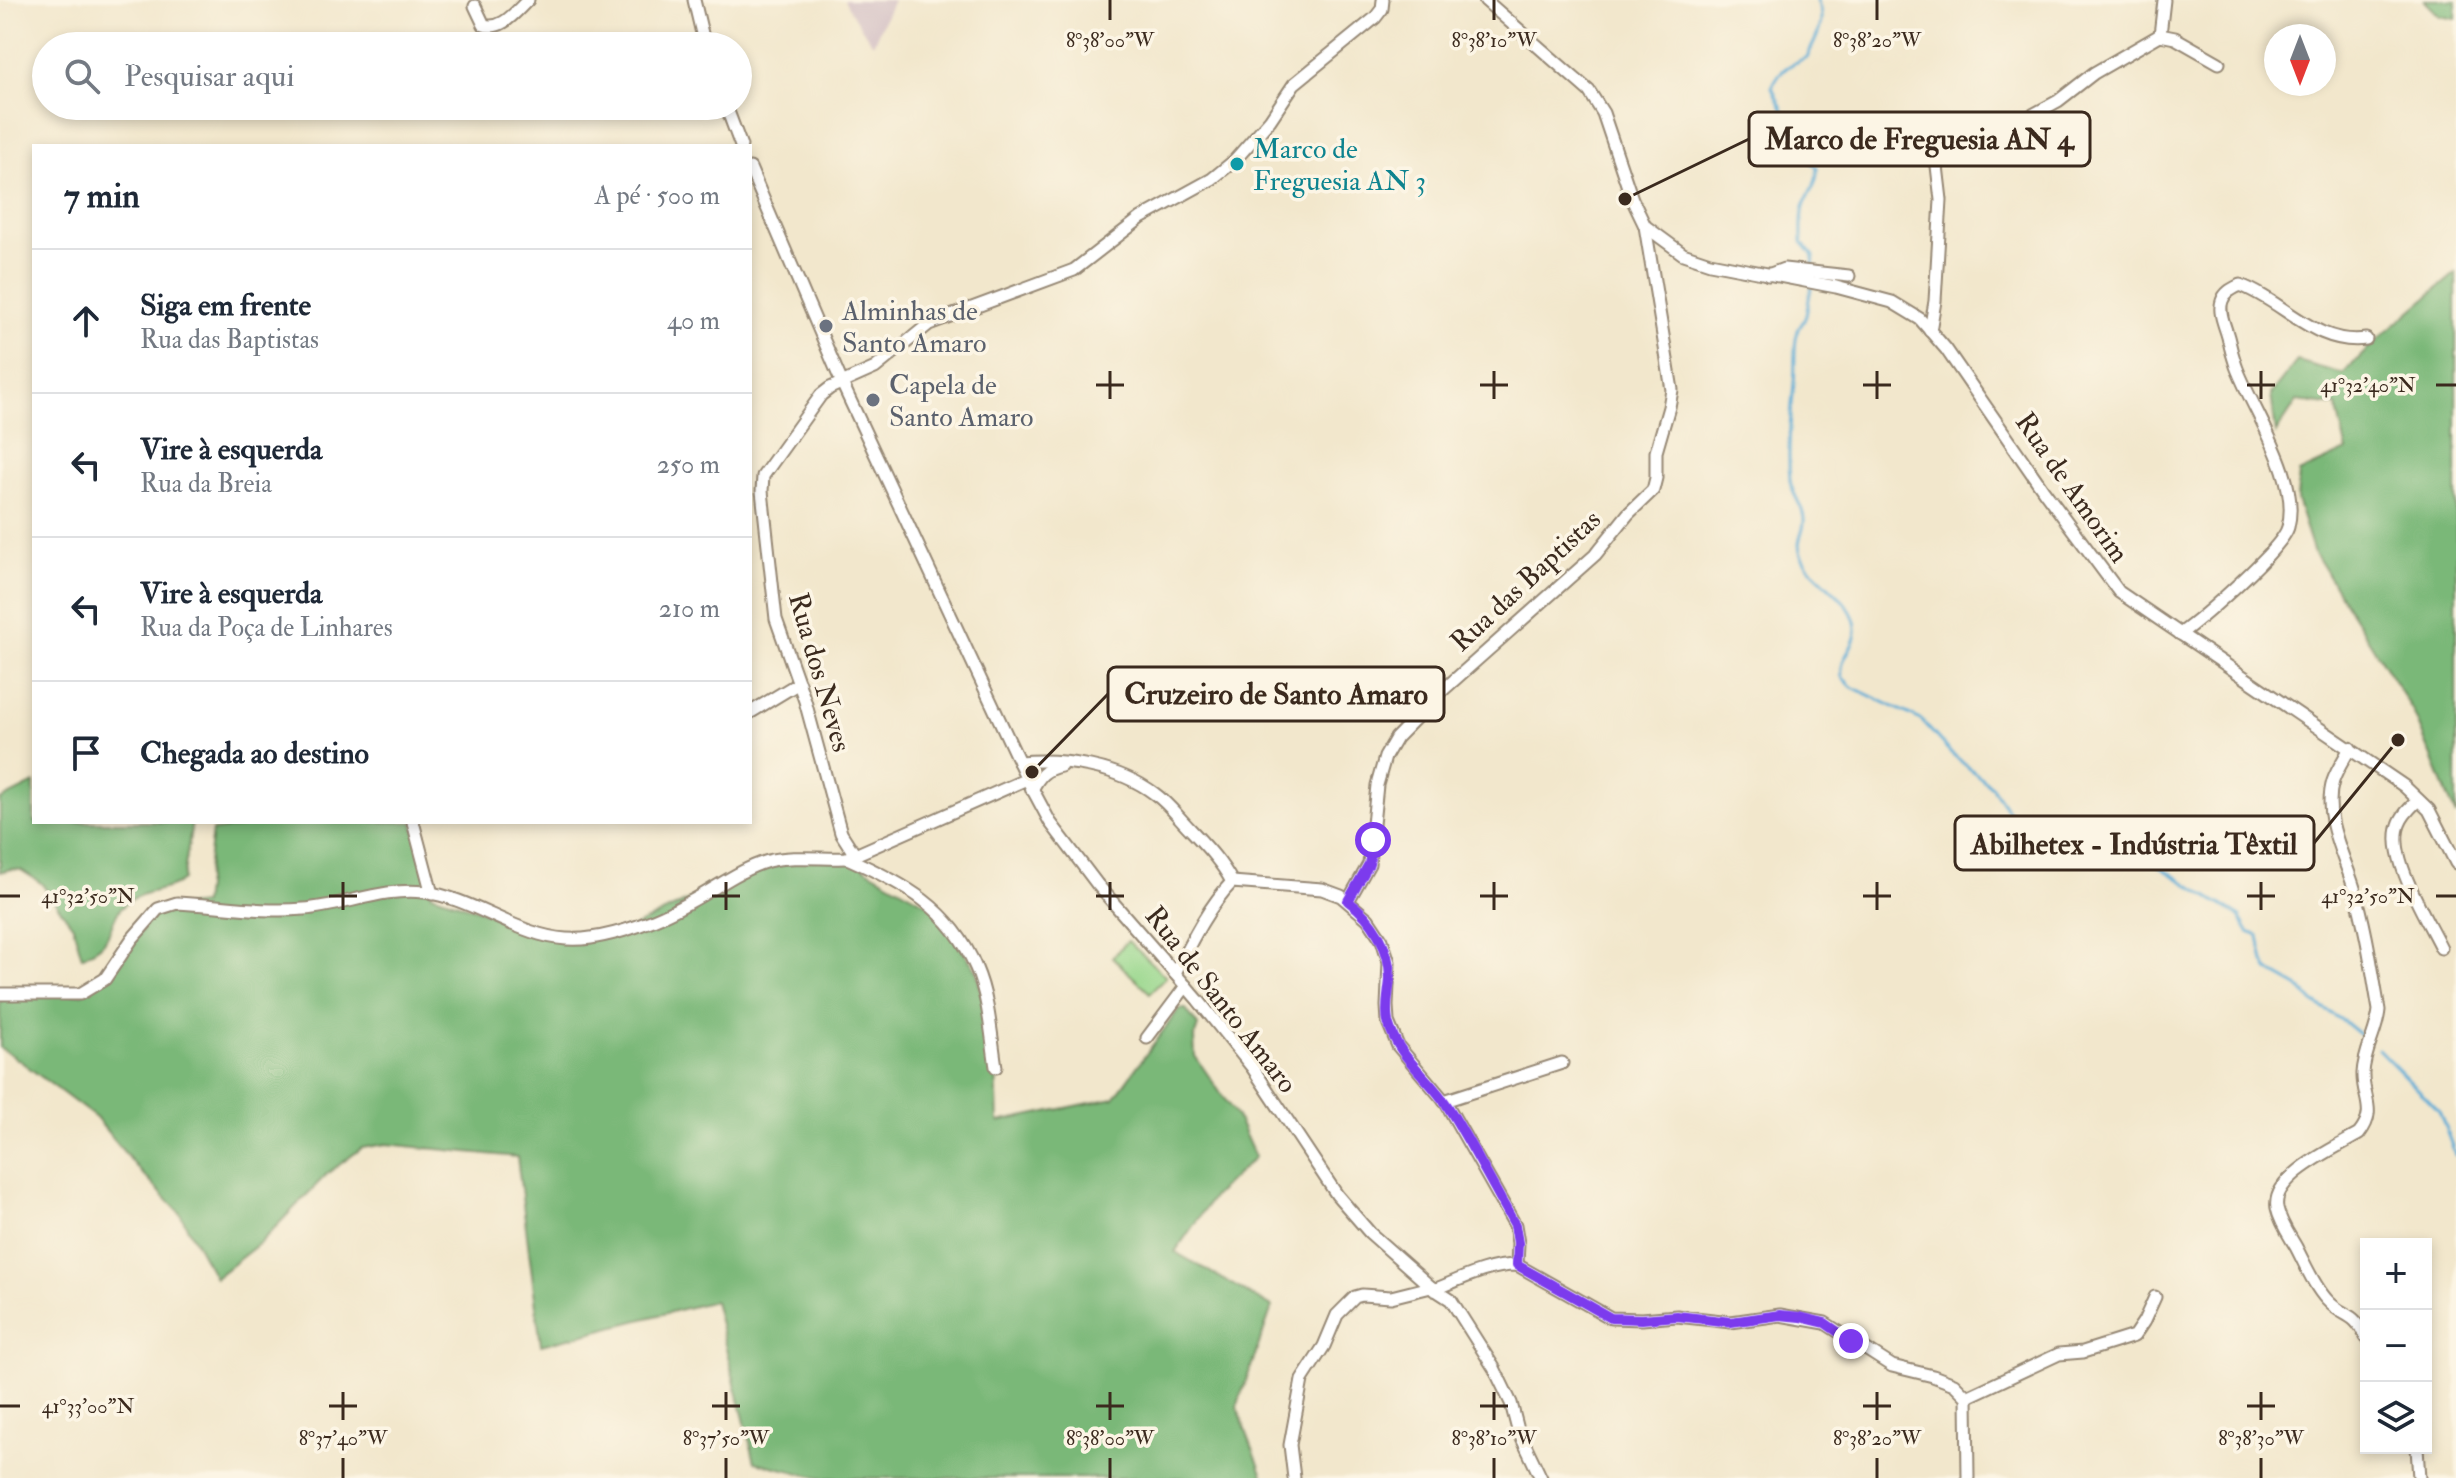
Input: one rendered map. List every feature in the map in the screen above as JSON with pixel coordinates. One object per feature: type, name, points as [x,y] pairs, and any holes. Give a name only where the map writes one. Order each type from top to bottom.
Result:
[{"type":"street","points":[[475,6],[484,25],[492,27],[499,26],[528,0]]},
{"type":"street","points":[[694,0],[702,32]]},
{"type":"street","name":"Rua dos Neves","points":[[851,857],[841,833],[799,683],[776,619],[763,476],[821,395],[875,368],[929,324],[1074,270],[1141,218],[1212,179],[1234,161],[1270,120],[1294,84],[1375,18],[1382,9],[1383,0]]},
{"type":"street","name":"Rua de Amorim","points":[[1485,0],[1589,91],[1603,113],[1632,199],[1645,226],[1683,254],[1892,302],[1920,319],[2119,592],[2404,786],[2429,810],[2456,863]]},
{"type":"street","points":[[2160,35],[2164,0]]},
{"type":"street","points":[[1930,331],[1935,301],[1941,200],[1937,166],[1947,149],[2027,118],[2058,101],[2094,73],[2160,35],[2175,38],[2219,63]]},
{"type":"street","points":[[731,120],[740,144]]},
{"type":"street","name":"Rua de Santo Amaro","points":[[752,173],[842,383],[1050,822],[1097,884],[1252,1067],[1337,1195],[1370,1233],[1451,1300],[1494,1368],[1541,1478]]},
{"type":"street","name":"Rua das Baptistas","points":[[1348,901],[1369,864],[1377,785],[1385,757],[1396,738],[1433,699],[1595,555],[1628,514],[1653,490],[1656,452],[1672,390],[1645,226]]},
{"type":"street","points":[[1767,275],[1784,269],[1849,276]]},
{"type":"street","points":[[2180,634],[2204,617],[2252,568],[2278,547],[2288,528],[2290,503],[2284,474],[2236,365],[2221,315],[2222,301],[2228,291],[2240,285],[2255,291],[2330,338],[2366,339]]},
{"type":"street","points":[[752,711],[799,683]]},
{"type":"street","points":[[2350,748],[2333,782],[2331,799],[2333,827],[2354,889],[2379,1010],[2378,1024],[2363,1072],[2370,1114],[2359,1134],[2292,1175],[2280,1190],[2276,1207],[2291,1240],[2326,1300],[2352,1316],[2360,1328]]},
{"type":"street","points":[[1019,762],[1037,760],[1109,770],[1156,794],[1221,861],[1232,882]]},
{"type":"street","points":[[0,994],[80,994],[105,979],[132,939],[158,909],[177,903],[301,910],[344,904],[381,894],[420,891],[545,937],[567,940],[591,938],[632,928],[687,904],[741,871],[771,860],[851,857],[1030,784],[1048,769],[1073,764]]},
{"type":"street","points":[[2418,800],[2398,826],[2397,843],[2401,864],[2441,948]]},
{"type":"street","points":[[414,824],[432,894]]},
{"type":"street","points":[[851,857],[901,883],[933,907],[959,935],[977,971],[996,1067]]},
{"type":"street","points":[[1232,882],[1322,889],[1348,901],[1368,919],[1382,940],[1389,962],[1388,1022],[1398,1046],[1444,1101],[1515,1225],[1517,1265]]},
{"type":"street","points":[[1175,973],[1208,915],[1232,882]]},
{"type":"street","points":[[1147,1038],[1186,986]]},
{"type":"street","points":[[1444,1101],[1562,1063]]},
{"type":"street","points":[[1294,1478],[1290,1445],[1302,1380],[1324,1346],[1337,1315],[1355,1297],[1391,1297],[1433,1288],[1502,1265],[1517,1265],[1611,1318],[1677,1316],[1731,1322],[1780,1315],[1825,1323],[1892,1366],[1954,1384],[1967,1397],[1968,1478]]},
{"type":"street","points":[[1967,1397],[2045,1359],[2083,1352],[2134,1336],[2155,1297]]},
{"type":"street","points":[[2417,1454],[2419,1478]]},
{"type":"shaded area","points":[[844,0],[893,0],[873,44],[857,22]]},
{"type":"green space","points":[[2424,0],[2456,0],[2456,19],[2440,16]]},
{"type":"green space","points":[[2456,273],[2456,816],[2413,711],[2314,553],[2297,500],[2299,473],[2347,451],[2336,406],[2297,401],[2276,433],[2271,394],[2297,361],[2343,374],[2377,340]]},
{"type":"green space","points":[[32,784],[32,824],[192,824],[183,880],[140,895],[125,904],[103,943],[82,957],[73,926],[41,883],[21,870],[0,872],[0,800]]},
{"type":"green space","points":[[269,824],[414,824],[432,894],[567,940],[632,928],[771,860],[847,858],[933,907],[977,971],[996,1067],[998,1122],[1114,1098],[1179,1009],[1186,1009],[1198,1026],[1194,1038],[1195,1056],[1237,1117],[1255,1157],[1213,1197],[1175,1252],[1272,1307],[1237,1407],[1264,1478],[821,1478],[755,1462],[714,1301],[541,1345],[517,1157],[386,1144],[362,1148],[327,1174],[261,1242],[215,1278],[179,1212],[96,1118],[0,1048],[0,994],[81,994],[105,979],[158,909],[203,904],[212,831]]},
{"type":"green space","points":[[1128,941],[1166,977],[1150,993],[1112,957]]},
{"type":"waterway","points":[[1813,266],[1814,256],[1802,242],[1802,220],[1817,168],[1806,157],[1797,125],[1787,119],[1772,87],[1786,68],[1807,57],[1821,22],[1817,0]]},
{"type":"waterway","points":[[1811,288],[1795,346],[1790,480],[1804,519],[1799,545],[1801,554],[1814,573],[1842,600],[1855,620],[1855,638],[1843,664],[1842,677],[1852,687],[1921,720],[1950,752],[1992,787],[2009,812],[2056,846],[2086,850],[2133,850],[2239,916],[2248,932],[2259,936],[2269,971],[2301,989],[2313,1002],[2365,1039]]},
{"type":"waterway","points":[[2378,1049],[2439,1111],[2455,1154]]},
{"type":"place","name":"Marco de Freguesia AN 3","points":[[1237,164]]},
{"type":"place","name":"Marco de Freguesia AN 4","points":[[1625,199]]},
{"type":"place","name":"Alminhas de Santo Amaro","points":[[826,326]]},
{"type":"place","name":"Capela de Santo Amaro","points":[[873,400]]},
{"type":"place","name":"Abilhetex - Indústria Têxtil","points":[[2398,740]]},
{"type":"place","name":"Cruzeiro de Santo Amaro","points":[[1032,772]]},
{"type":"route","points":[[1373,840],[1369,864],[1348,901],[1368,919],[1382,940],[1389,962],[1388,1022],[1398,1046],[1446,1103],[1515,1225],[1517,1265],[1611,1318],[1677,1316],[1731,1322],[1780,1315],[1825,1323],[1851,1341]]}]
